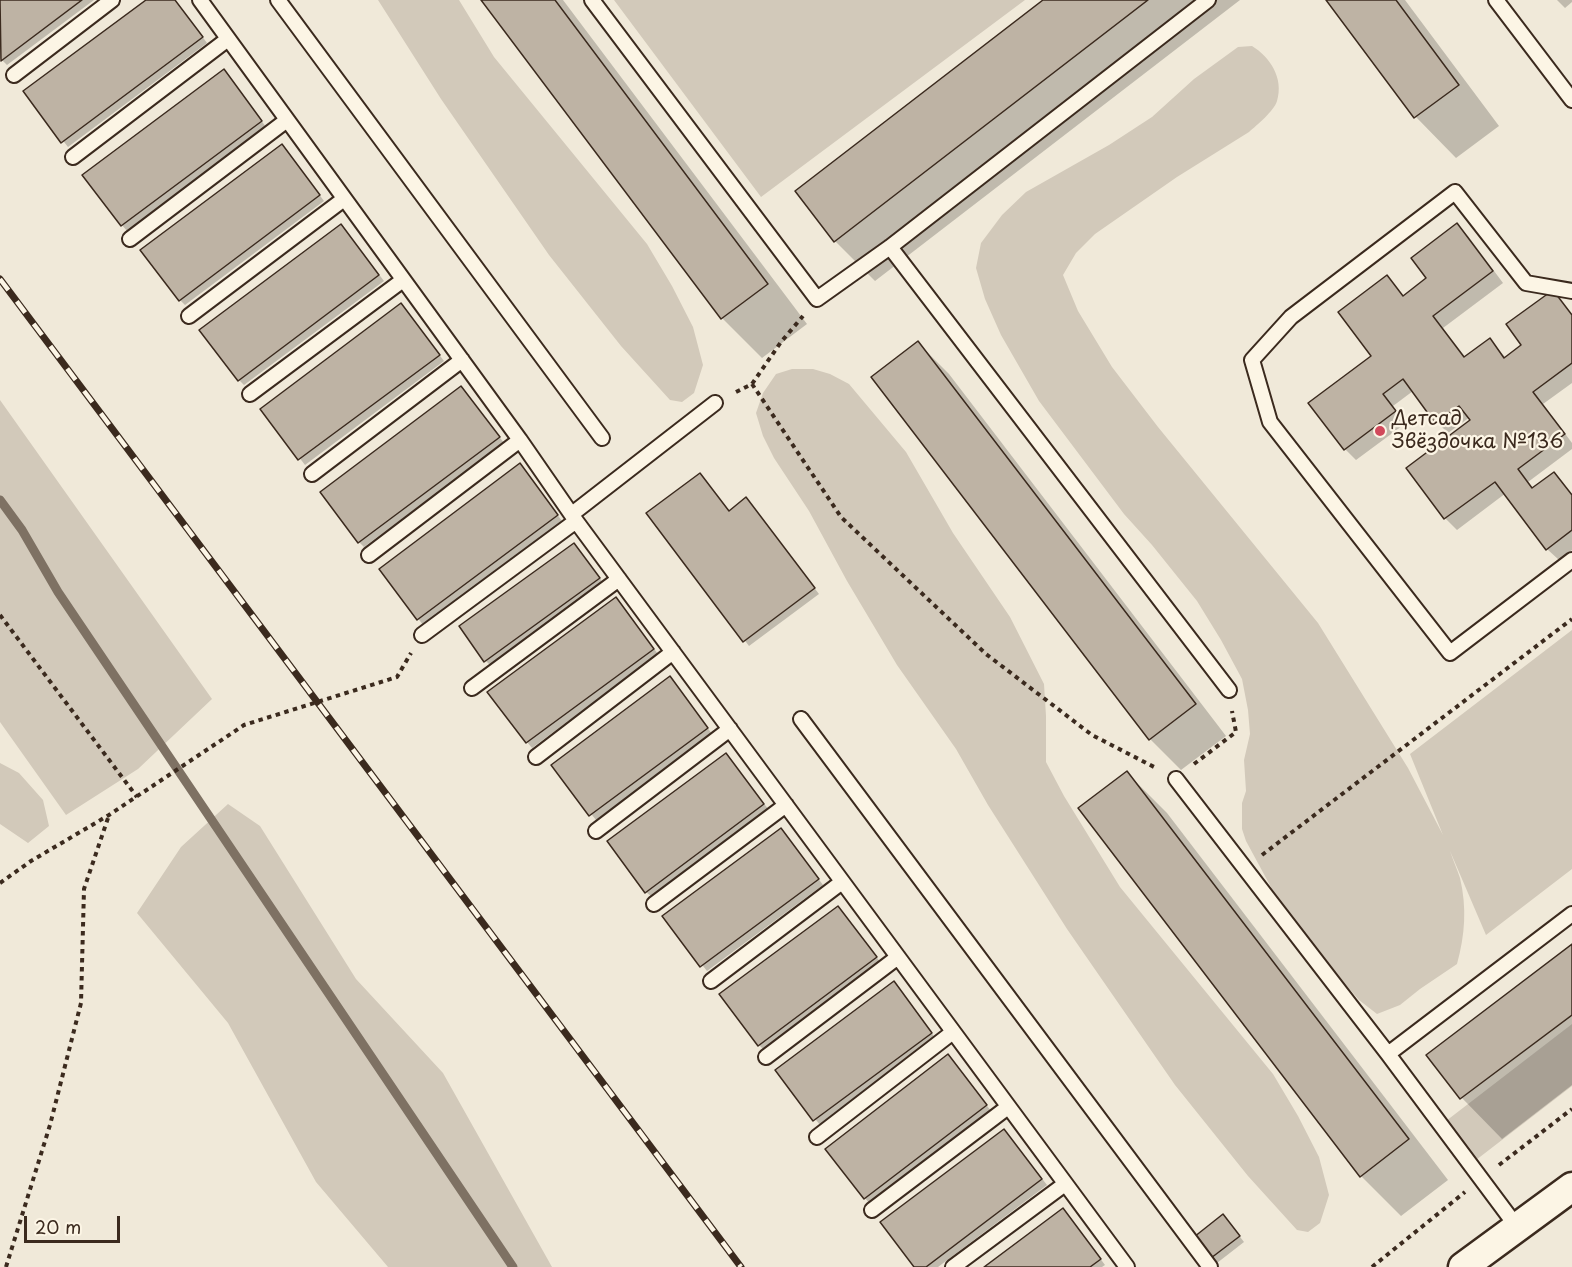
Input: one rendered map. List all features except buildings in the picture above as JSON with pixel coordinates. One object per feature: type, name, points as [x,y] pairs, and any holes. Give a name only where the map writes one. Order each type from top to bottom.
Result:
[{"type":"street","points":[[1463,1267],[1572,1187]]},
{"type":"lane","points":[[14,75],[112,0]]},
{"type":"lane","points":[[200,0],[619,579],[1127,1267]]},
{"type":"lane","points":[[278,0],[602,438]]},
{"type":"lane","points":[[592,0],[818,299],[890,247],[1208,0]]},
{"type":"lane","points":[[1496,0],[1572,100]]},
{"type":"lane","points":[[73,157],[228,39]]},
{"type":"lane","points":[[130,239],[287,120]]},
{"type":"lane","points":[[1572,291],[1526,283],[1455,192],[1291,317],[1252,360],[1270,422],[1450,653],[1572,560]]},
{"type":"lane","points":[[189,316],[345,199]]},
{"type":"lane","points":[[890,247],[1229,690]]},
{"type":"lane","points":[[250,394],[403,280]]},
{"type":"lane","points":[[312,474],[462,360]]},
{"type":"lane","points":[[422,634],[574,517],[716,403]]},
{"type":"lane","points":[[369,555],[520,440]]},
{"type":"lane","points":[[472,687],[619,579]]},
{"type":"lane","points":[[536,757],[674,652]]},
{"type":"lane","points":[[801,719],[1210,1267]]},
{"type":"lane","points":[[596,831],[730,729]]},
{"type":"lane","points":[[1176,779],[1388,1054],[1517,1227]]},
{"type":"lane","points":[[654,904],[786,805]]},
{"type":"lane","points":[[711,981],[842,882]]},
{"type":"lane","points":[[1388,1054],[1572,914]]},
{"type":"lane","points":[[766,1057],[898,957]]},
{"type":"lane","points":[[818,1137],[953,1032]]},
{"type":"lane","points":[[872,1210],[1008,1107]]},
{"type":"lane","points":[[953,1267],[1065,1184]]},
{"type":"path","points":[[716,403],[752,384],[781,342],[818,299]]},
{"type":"path","points":[[752,384],[841,517],[986,654],[1092,735],[1176,779],[1236,732],[1229,690]]},
{"type":"path","points":[[0,615],[137,797]]},
{"type":"path","points":[[1245,868],[1572,619]]},
{"type":"path","points":[[0,883],[31,861],[137,797],[244,725],[397,677]]},
{"type":"path","points":[[6,1267],[50,1125],[81,1003],[84,889],[109,815]]},
{"type":"path","points":[[1372,1267],[1572,1109]]},
{"type":"shaded area","points":[[378,0],[459,0],[494,57],[647,244],[693,327],[703,365],[694,393],[682,402],[670,400],[621,346],[549,255],[441,99]]},
{"type":"shaded area","points":[[614,0],[1025,0],[761,197]]},
{"type":"shaded area","points":[[1252,46],[1270,62],[1277,76],[1279,92],[1275,105],[1265,118],[1249,132],[1177,177],[1095,234],[1076,253],[1063,275],[1078,311],[1112,367],[1158,427],[1318,623],[1408,768],[1443,835],[1410,754],[1572,630],[1572,869],[1486,935],[1450,851],[1460,878],[1464,900],[1462,943],[1457,964],[1400,1005],[1377,1014],[1359,1000],[1346,985],[1272,889],[1246,841],[1242,829],[1242,803],[1246,791],[1244,760],[1250,734],[1242,679],[1197,601],[1124,514],[1039,401],[1001,335],[985,299],[976,268],[981,243],[1002,215],[1026,192],[1109,145],[1152,117],[1194,79],[1238,47]]},
{"type":"shaded area","points":[[792,369],[813,369],[830,374],[849,384],[906,452],[953,533],[1010,617],[1044,684],[1046,762],[1064,796],[1120,887],[1273,1074],[1319,1157],[1329,1195],[1320,1223],[1308,1232],[1297,1230],[1248,1176],[1175,1085],[1067,929],[988,805],[956,749],[897,665],[809,511],[774,458],[763,436],[756,413],[763,393],[776,374]]},
{"type":"shaded area","points":[[0,400],[212,699],[138,769],[66,815],[0,722]]},
{"type":"shaded area","points":[[0,763],[19,773],[43,800],[49,826],[28,843],[0,824]]},
{"type":"shaded area","points":[[228,804],[260,826],[356,979],[443,1073],[552,1267],[388,1267],[316,1182],[228,1023],[137,913],[181,847]]},
{"type":"shaded area","points":[[1572,1024],[1572,1086],[1476,1160],[1446,1121]]},
{"type":"waterway","points":[[0,500],[22,530],[58,592],[513,1267]]},
{"type":"railway","points":[[0,279],[741,1267]]},
{"type":"place","name":"Детсад Звёздочка №136","points":[[1380,431]]}]
